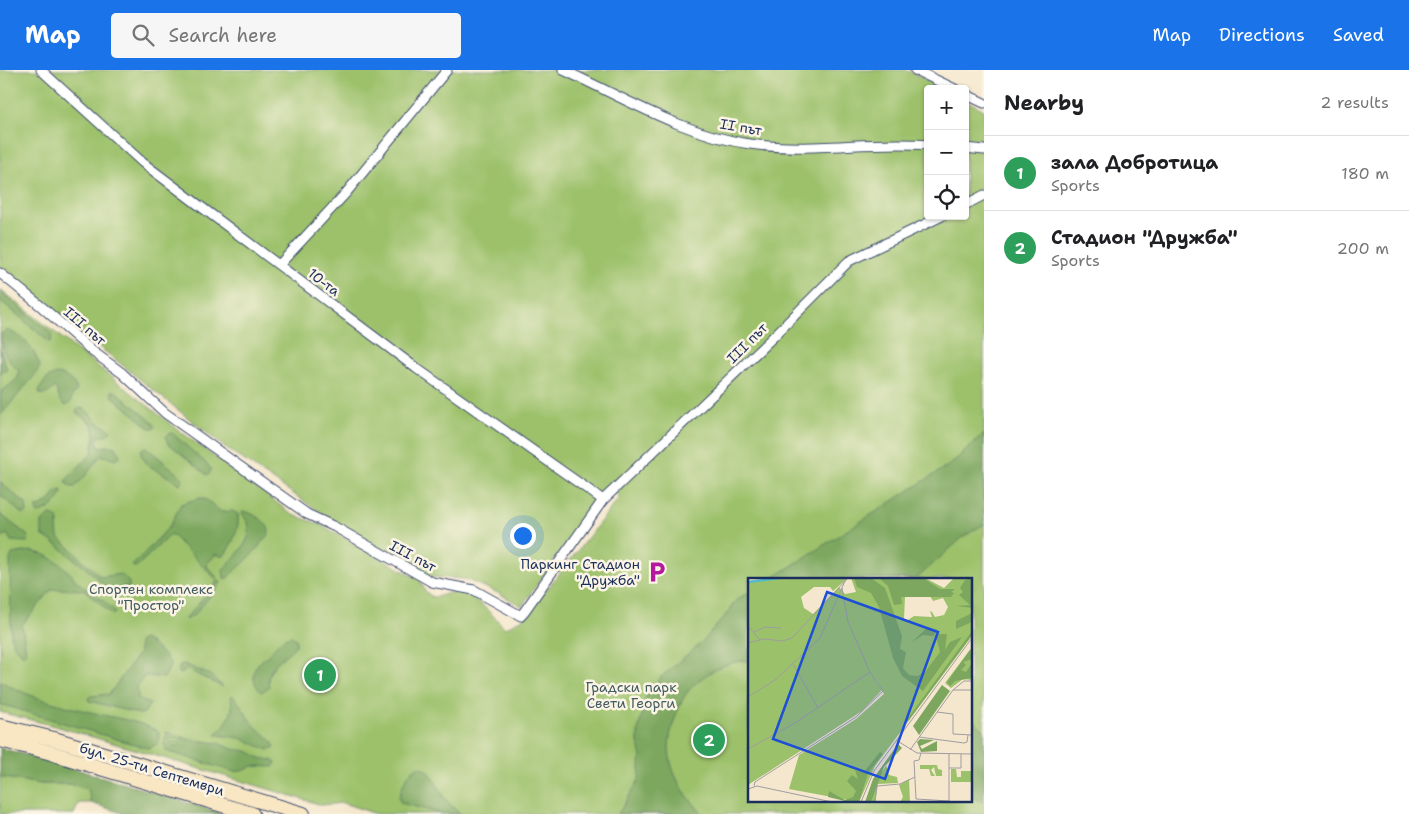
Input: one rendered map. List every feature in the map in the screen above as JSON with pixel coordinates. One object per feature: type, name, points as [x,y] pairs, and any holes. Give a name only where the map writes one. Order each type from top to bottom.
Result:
[{"type":"main road","name":"бул. 25-ти Септември","points":[[0,726],[54,739],[303,814]]},
{"type":"main road","name":"бул. 25-ти Септември","points":[[0,740],[48,752],[252,814]]},
{"type":"street","name":"10-та","points":[[41,70],[143,163],[416,368],[603,500]]},
{"type":"street","points":[[279,265],[346,193],[447,70]]},
{"type":"street","name":"ІІ път","points":[[563,70],[696,131],[731,141],[792,147],[902,143],[924,145]]},
{"type":"street","points":[[916,70],[947,85]]},
{"type":"street","points":[[969,96],[984,103]]},
{"type":"street","points":[[969,148],[984,150]]},
{"type":"street","points":[[969,203],[984,195]]},
{"type":"street","name":"ІІІ път","points":[[0,273],[42,306],[92,352],[122,373],[165,412],[307,514],[335,527],[432,582],[474,590],[521,616],[603,500],[773,337],[849,261],[934,220]]},
{"type":"street","points":[[252,814],[256,800]]},
{"type":"green space","points":[[0,70],[906,70],[937,85],[924,85],[924,220],[969,220],[969,102],[984,110],[984,814],[376,814],[343,803],[322,805],[59,727],[0,712],[0,289],[181,432],[293,515],[319,524],[420,580],[425,591],[432,597],[455,591],[467,594],[482,605],[505,628],[525,617],[620,497],[607,485],[522,606],[496,592],[465,579],[431,577],[354,535],[223,446],[0,267]]},
{"type":"green space","points":[[0,291],[52,334],[51,341],[49,342],[0,300]]},
{"type":"green space","points":[[7,330],[19,336],[28,344],[40,366],[35,375],[0,416],[0,393],[17,379],[20,372],[9,360],[2,345],[1,334]]},
{"type":"green space","points":[[0,347],[7,370],[0,374]]},
{"type":"green space","points":[[56,374],[68,378],[77,389],[72,395],[71,402],[66,406],[60,400],[54,387],[48,393],[40,394],[39,390],[47,378]]},
{"type":"green space","points":[[112,391],[115,391],[153,422],[155,428],[150,428],[112,396]]},
{"type":"green space","points":[[84,408],[100,424],[111,431],[105,436],[98,437],[99,447],[116,447],[120,456],[115,460],[100,456],[75,487],[71,487],[67,484],[66,480],[92,453],[95,434],[92,424],[76,412],[78,409]]},
{"type":"green space","points":[[172,433],[208,465],[211,469],[210,473],[207,475],[167,442],[166,437]]},
{"type":"green space","points":[[984,434],[984,524],[963,537],[917,578],[773,578],[952,463]]},
{"type":"green space","points":[[144,447],[181,476],[183,480],[180,484],[148,465],[141,455],[141,450]]},
{"type":"green space","points":[[0,482],[26,504],[27,513],[22,514],[0,495]]},
{"type":"green space","points":[[62,490],[60,498],[53,505],[45,511],[37,513],[37,507],[51,499],[57,491]]},
{"type":"green space","points":[[201,498],[207,500],[221,512],[232,511],[238,514],[238,525],[232,542],[223,557],[216,554],[206,565],[221,582],[219,586],[194,615],[186,620],[217,580],[171,534],[136,567],[132,566],[170,526],[181,504]]},
{"type":"green space","points":[[245,511],[266,524],[269,532],[268,536],[247,560],[226,579],[224,578],[223,570],[242,549],[248,537],[248,523],[242,512]]},
{"type":"green space","points":[[0,514],[27,535],[29,540],[27,542],[11,541],[7,534],[0,538]]},
{"type":"green space","points":[[50,515],[57,517],[59,521],[57,526],[58,537],[101,577],[121,574],[129,582],[128,589],[124,586],[111,592],[96,577],[42,535],[42,522]]},
{"type":"green space","points":[[30,551],[46,555],[62,565],[76,581],[105,602],[115,613],[113,615],[84,590],[52,589],[22,625],[26,652],[23,655],[14,645],[11,638],[10,560],[12,554]]},
{"type":"green space","points":[[748,593],[748,661],[731,663],[721,667],[696,683],[683,700],[670,734],[670,758],[675,776],[690,799],[703,814],[618,814],[639,780],[641,753],[638,731],[647,694],[661,677],[701,643],[725,616],[736,600]]},
{"type":"green space","points":[[291,636],[296,639],[296,645],[272,668],[268,680],[269,687],[261,692],[256,686],[254,678],[256,667],[281,640]]},
{"type":"green space","points":[[144,639],[159,650],[171,664],[164,678],[146,676],[139,683],[137,692],[139,699],[150,704],[144,713],[139,714],[89,701],[88,698],[91,696],[109,694],[139,653],[139,641]]},
{"type":"green space","points":[[184,664],[210,675],[223,687],[186,669],[182,674],[178,673],[180,665]]},
{"type":"green space","points":[[0,681],[24,693],[50,702],[146,726],[159,732],[159,743],[149,748],[143,747],[0,704]]},
{"type":"green space","points":[[232,695],[253,724],[268,737],[275,747],[268,750],[240,738],[216,735],[225,725],[230,714]]},
{"type":"green space","points":[[972,719],[984,730],[984,802],[972,798]]},
{"type":"green space","points":[[167,732],[188,739],[217,743],[233,749],[247,751],[276,763],[273,767],[252,766],[242,771],[231,771],[166,751],[164,743]]},
{"type":"green space","points":[[0,748],[225,814],[125,814],[91,803],[88,789],[70,784],[41,784],[0,777]]},
{"type":"green space","points":[[419,766],[429,771],[446,800],[460,814],[442,814],[401,803],[399,798],[403,784],[411,772]]},
{"type":"green space","points":[[0,777],[41,784],[70,784],[89,789],[91,803],[79,803],[74,814],[0,814]]},
{"type":"place","name":"Паркинг Стадион \"Дружба\"","points":[[657,572]]},
{"type":"place","name":"зала Добротица","points":[[320,675]]},
{"type":"place","name":"Стадион \"Дружба\"","points":[[709,740]]},
{"type":"park label","name":"Спортен комплекс \"Простор\"","points":[[151,598]]},
{"type":"park label","name":"Градски парк Свети Георги","points":[[631,696]]}]
